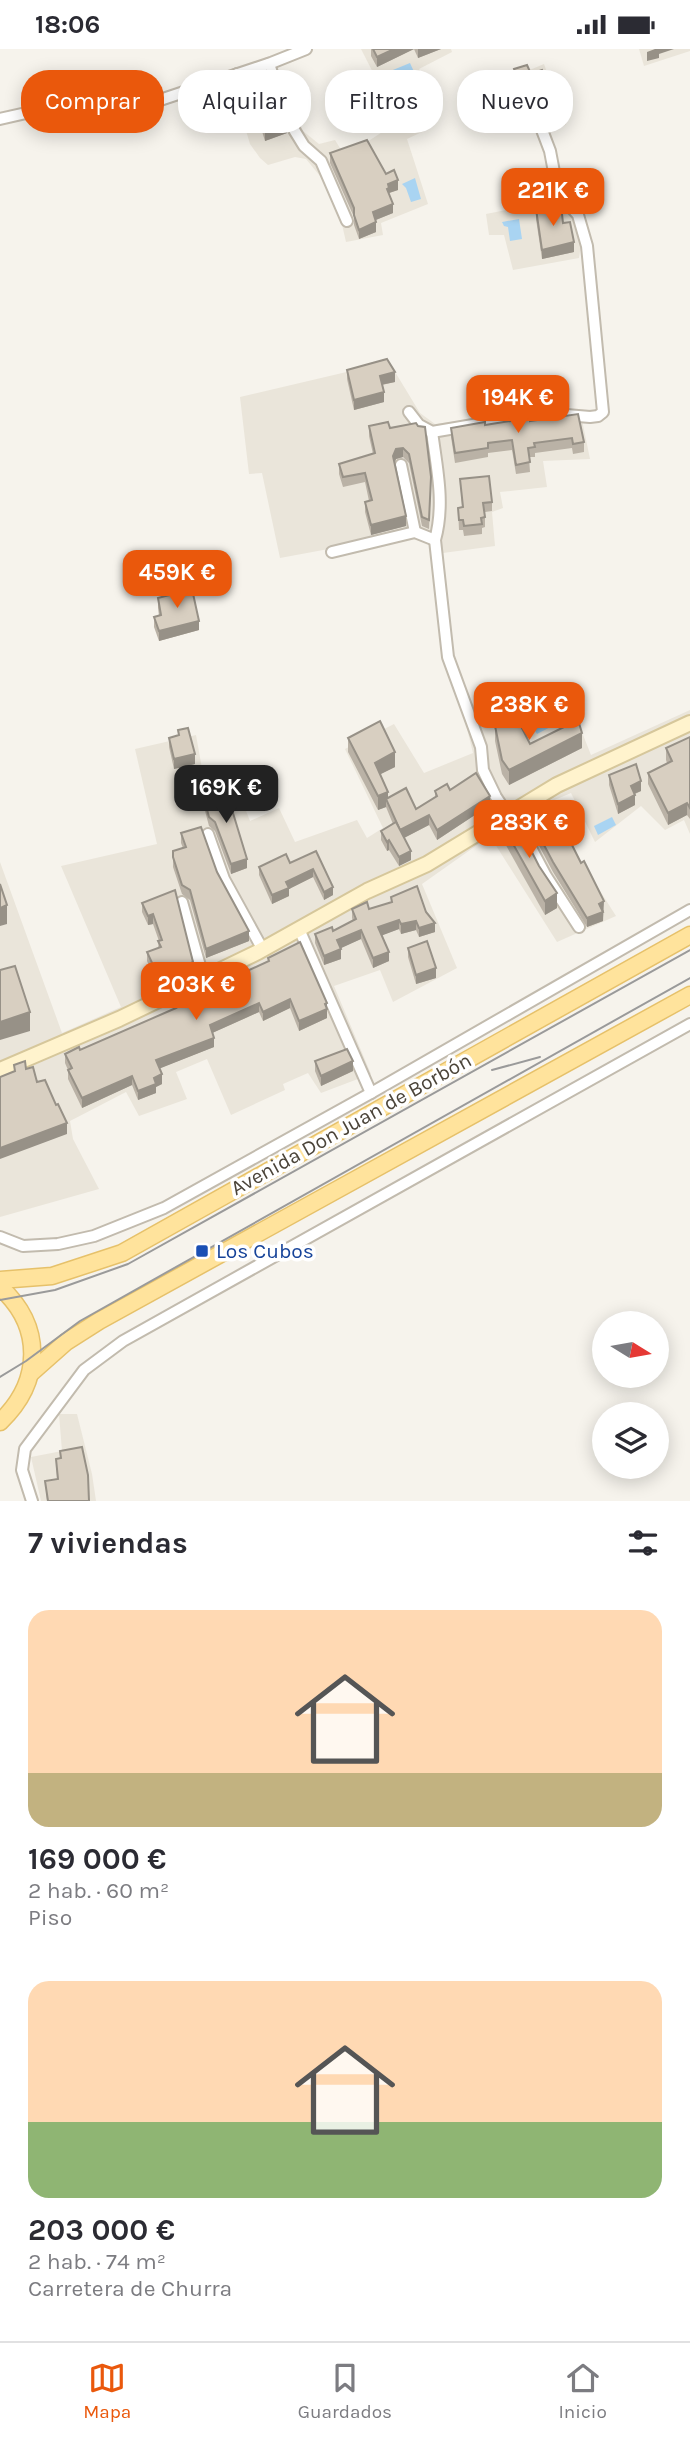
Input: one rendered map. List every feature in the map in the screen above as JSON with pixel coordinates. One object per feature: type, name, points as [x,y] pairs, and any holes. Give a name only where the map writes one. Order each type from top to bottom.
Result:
[{"type":"main road","name":"Avenida Don Juan de Borbón","points":[[0,1280],[51,1276],[122,1253],[690,935]]},
{"type":"main road","points":[[31,1373],[66,1342],[99,1321],[690,995]]},
{"type":"main road","points":[[0,1287],[13,1298],[26,1321],[33,1347],[31,1373],[24,1393],[0,1423]]},
{"type":"street","points":[[250,70],[306,49]]},
{"type":"street","points":[[269,64],[288,120],[304,146],[321,161],[347,221]]},
{"type":"street","points":[[0,119],[35,111],[89,109],[163,99],[178,94]]},
{"type":"street","points":[[410,412],[419,425],[432,432],[543,413],[590,417],[603,412],[587,246],[578,215],[558,193],[550,151],[543,133]]},
{"type":"street","points":[[432,432],[441,501],[440,522],[435,540],[448,657],[481,747],[483,770],[496,797],[510,813],[579,927]]},
{"type":"street","points":[[401,465],[415,532]]},
{"type":"street","points":[[332,552],[415,532],[435,540]]},
{"type":"street","points":[[0,1069],[45,1052],[204,980],[367,891],[427,864],[557,785],[690,723]]},
{"type":"street","points":[[208,834],[224,879],[262,950]]},
{"type":"street","points":[[182,902],[204,980]]},
{"type":"street","points":[[0,1237],[23,1246],[58,1244],[94,1236],[164,1208],[690,910]]},
{"type":"street","points":[[299,929],[371,1093]]},
{"type":"street","points":[[32,1501],[22,1470],[25,1449],[84,1370],[113,1348],[690,1024]]},
{"type":"shaded area","points":[[361,49],[451,49],[452,52],[420,70],[372,70]]},
{"type":"shaded area","points":[[639,49],[690,49],[690,51],[644,66]]},
{"type":"shaded area","points":[[544,64],[546,70],[530,70]]},
{"type":"shaded area","points":[[247,133],[305,133],[319,144],[335,140],[343,153],[381,133],[420,133],[407,139],[428,204],[381,223],[383,235],[346,242],[339,211],[320,176],[306,159],[295,157],[268,165],[250,144]]},
{"type":"shaded area","points":[[567,198],[581,245],[579,258],[513,270],[504,235],[489,235],[486,214]]},
{"type":"shaded area","points":[[389,362],[420,413],[435,424],[550,409],[580,410],[590,459],[543,461],[547,487],[500,492],[503,508],[492,512],[495,546],[443,553],[423,539],[404,535],[280,558],[262,473],[249,474],[240,397]]},
{"type":"shaded area","points":[[491,698],[505,732],[570,702],[591,755],[690,710],[690,834],[684,820],[665,830],[641,806],[595,842],[571,793],[545,804],[616,916],[557,942],[490,836],[422,884],[457,968],[393,1002],[380,970],[334,986],[371,1074],[321,1093],[308,1073],[283,1084],[285,1090],[231,1115],[207,1059],[176,1072],[187,1099],[139,1116],[126,1092],[70,1121],[73,1139],[99,1189],[0,1217],[0,862],[62,1033],[121,1007],[61,866],[157,844],[135,749],[196,735],[208,802],[239,793],[250,821],[279,808],[295,842],[357,820],[367,838],[383,828],[345,749],[394,724],[424,773],[473,753],[462,709]]},
{"type":"shaded area","points":[[59,1414],[77,1414],[96,1501],[41,1501],[31,1457],[62,1451]]},
{"type":"water","points":[[410,63],[413,70],[393,70]]},
{"type":"water","points":[[415,178],[421,199],[411,202],[402,184]]},
{"type":"water","points":[[519,219],[522,239],[510,241],[508,227],[502,222]]},
{"type":"water","points":[[556,715],[560,722],[537,734],[532,726]]},
{"type":"water","points":[[612,817],[616,825],[598,835],[594,826]]},
{"type":"building","points":[[373,49],[394,49],[377,57]]},
{"type":"building","points":[[527,65],[529,70],[514,70]]},
{"type":"building","points":[[367,140],[386,174],[394,170],[398,180],[388,184],[387,189],[393,204],[373,212],[376,222],[359,230],[354,208],[330,153]]},
{"type":"building","points":[[561,205],[563,223],[570,222],[574,242],[542,250],[536,209]]},
{"type":"building","points":[[387,359],[395,372],[380,376],[384,392],[354,400],[347,370]]},
{"type":"building","points":[[578,414],[584,442],[573,444],[572,438],[534,443],[535,447],[528,448],[530,462],[516,465],[512,440],[488,443],[488,448],[455,453],[451,428],[485,422],[485,425]]},
{"type":"building","points":[[388,422],[390,428],[416,423],[425,427],[431,477],[429,520],[422,517],[409,454],[403,448],[396,449],[393,456],[406,516],[371,525],[365,502],[372,500],[365,473],[343,477],[339,464],[375,453],[369,426]]},
{"type":"building","points":[[489,476],[492,502],[483,503],[485,517],[481,518],[482,524],[464,526],[463,520],[459,520],[458,508],[463,507],[460,479]]},
{"type":"building","points":[[192,589],[199,621],[159,631],[154,617],[161,615],[158,598]]},
{"type":"building","points":[[517,718],[530,744],[578,720],[582,733],[509,770],[502,760],[495,726]]},
{"type":"building","points":[[380,721],[395,752],[375,763],[388,792],[378,796],[348,738]]},
{"type":"building","points":[[188,728],[195,754],[174,759],[169,738],[179,735],[178,730]]},
{"type":"building","points":[[690,737],[690,808],[687,803],[668,813],[648,773],[672,761],[666,748]]},
{"type":"building","points":[[636,764],[641,781],[631,786],[635,795],[618,804],[609,775]]},
{"type":"building","points":[[476,773],[490,796],[437,830],[429,815],[400,830],[386,799],[406,788],[416,809],[437,796],[435,791],[447,784],[450,790]]},
{"type":"building","points":[[226,790],[247,859],[231,864],[215,822],[209,817],[204,798]]},
{"type":"building","points":[[533,810],[544,825],[554,819],[566,841],[569,839],[581,863],[584,861],[604,901],[599,904],[603,912],[587,918],[527,813]]},
{"type":"building","points":[[515,819],[539,866],[557,893],[545,901],[503,826]]},
{"type":"building","points":[[396,822],[411,851],[399,857],[381,831]]},
{"type":"building","points":[[201,827],[217,872],[249,931],[206,949],[190,890],[182,885],[173,857],[173,851],[186,847],[181,833]]},
{"type":"building","points":[[316,851],[333,887],[324,892],[313,869],[286,882],[289,888],[272,895],[259,867],[286,854],[290,863]]},
{"type":"building","points":[[0,884],[7,905],[0,908]]},
{"type":"building","points":[[417,886],[426,912],[435,923],[419,928],[416,921],[401,924],[399,920],[378,927],[389,952],[373,958],[361,930],[337,940],[341,949],[324,956],[315,934],[332,927],[333,931],[356,919],[352,909],[367,902],[369,909],[392,902],[391,897]]},
{"type":"building","points":[[175,890],[193,962],[159,978],[147,952],[161,947],[158,941],[162,940],[153,914],[148,916],[142,903]]},
{"type":"building","points":[[427,941],[436,968],[416,975],[408,948]]},
{"type":"building","points":[[300,942],[327,1003],[327,1009],[299,1021],[290,999],[263,1012],[259,1003],[210,1025],[214,1038],[156,1060],[162,1074],[154,1078],[156,1084],[138,1091],[132,1076],[82,1098],[68,1070],[72,1068],[65,1054],[176,1008],[197,994],[269,961],[268,958]]},
{"type":"building","points":[[15,966],[30,1012],[0,1022],[0,970]]},
{"type":"building","points":[[347,1049],[353,1061],[321,1076],[315,1061]]},
{"type":"building","points":[[25,1061],[26,1069],[33,1067],[37,1082],[45,1080],[67,1123],[0,1148],[0,1077],[15,1071],[14,1065]]},
{"type":"building","points":[[82,1447],[88,1475],[89,1501],[48,1501],[45,1481],[58,1479],[56,1459],[61,1458],[60,1451]]},
{"type":"tram line","points":[[0,1300],[55,1290],[128,1264],[690,950]]},
{"type":"tram line","points":[[0,1377],[80,1321],[690,978]]},
{"type":"tram line","points":[[492,1070],[540,1057]]},
{"type":"place","name":"Los Cubos","points":[[202,1251]]}]
